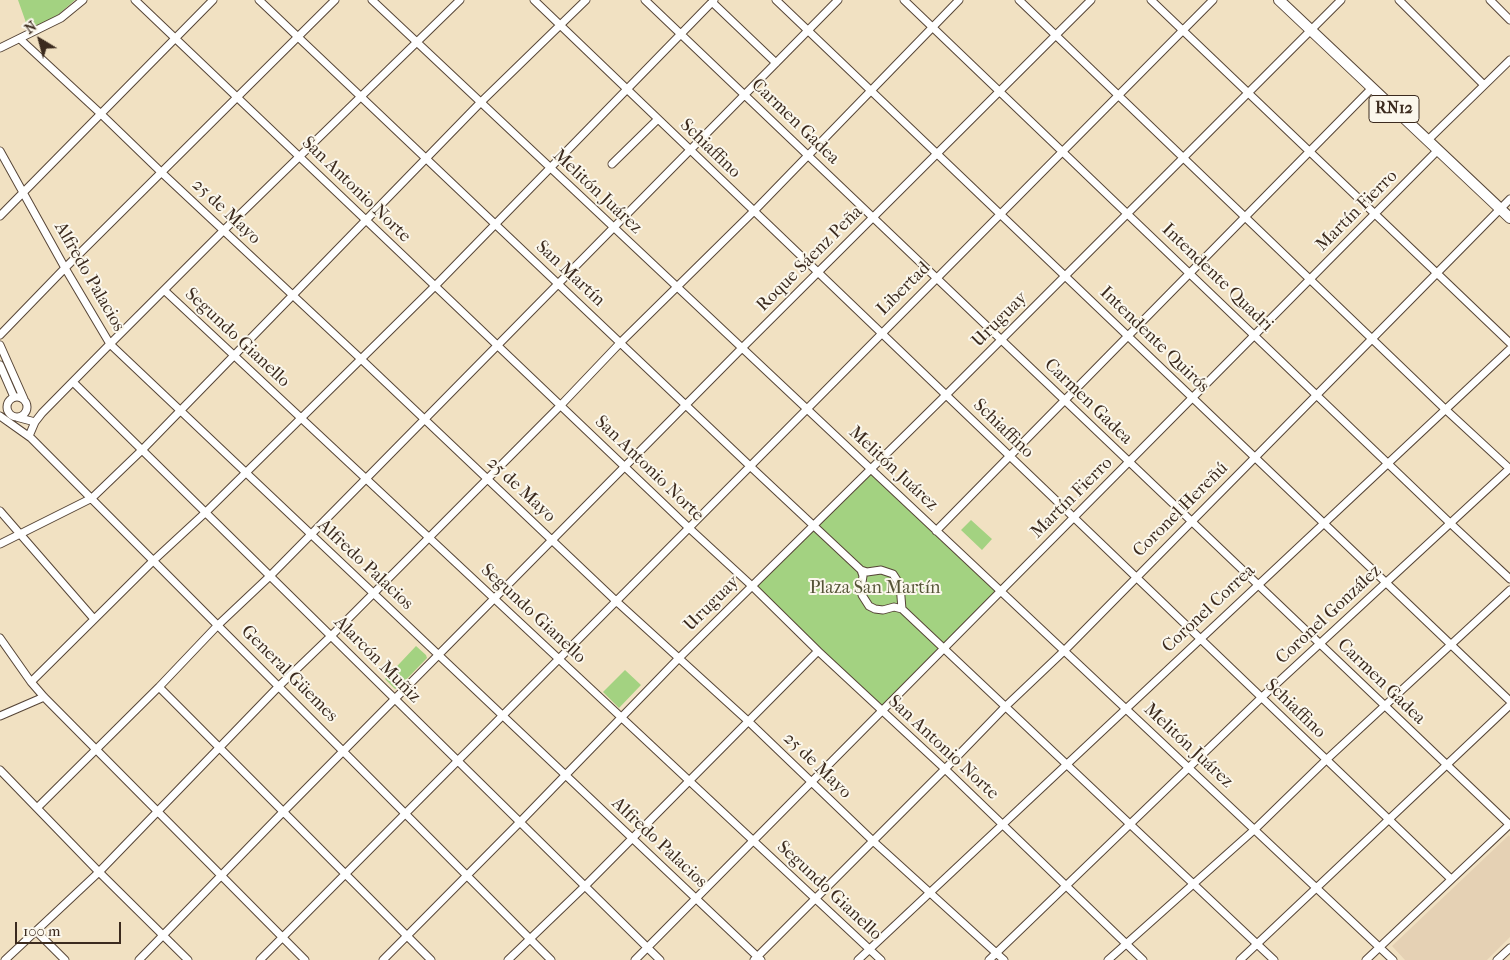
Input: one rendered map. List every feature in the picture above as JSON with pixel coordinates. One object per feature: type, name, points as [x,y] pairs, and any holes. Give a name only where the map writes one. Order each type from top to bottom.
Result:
[{"type":"highway","name":"RN12","points":[[1279,0],[1510,218]]},
{"type":"street","name":"San Antonio Norte","points":[[135,0],[752,586],[818,651],[945,769],[1143,960]]},
{"type":"street","points":[[0,216],[213,0]]},
{"type":"street","name":"San Martín","points":[[259,0],[687,405],[750,467],[861,570]]},
{"type":"street","points":[[0,335],[335,0]]},
{"type":"street","name":"Melitón Juárez","points":[[372,0],[1393,960]]},
{"type":"street","points":[[29,436],[35,422],[110,344],[299,156],[460,0]]},
{"type":"street","name":"Schiaffino","points":[[534,0],[1451,879]]},
{"type":"street","points":[[0,544],[92,498],[142,450],[480,103],[586,0]]},
{"type":"street","name":"Carmen Gadea","points":[[645,0],[1510,825]]},
{"type":"street","name":"Intendente Quirós","points":[[776,0],[1510,703]]},
{"type":"street","points":[[37,808],[159,687],[218,625],[270,576],[838,0]]},
{"type":"street","name":"Intendente Quadri","points":[[904,0],[1510,579]]},
{"type":"street","points":[[5,960],[99,872],[279,686],[561,406],[620,342],[754,211],[960,0]]},
{"type":"street","points":[[1020,0],[1445,409],[1510,468]]},
{"type":"street","name":"Roque Sáenz Peña","points":[[139,960],[742,348],[1091,0]]},
{"type":"street","points":[[1152,0],[1510,343]]},
{"type":"street","name":"Libertad","points":[[260,960],[1213,0]]},
{"type":"street","name":"Uruguay","points":[[383,960],[679,658],[946,395],[1341,0]]},
{"type":"street","points":[[1399,0],[1484,85]]},
{"type":"street","points":[[1490,0],[1510,20]]},
{"type":"street","points":[[31,682],[435,286],[551,168],[626,88],[713,1],[776,63]]},
{"type":"street","points":[[0,48],[61,18],[80,2]]},
{"type":"street","name":"25 de Mayo","points":[[20,39],[293,294],[616,601],[748,721],[873,841],[1004,960]]},
{"type":"street","points":[[1428,140],[1509,63]]},
{"type":"street","points":[[936,531],[1372,88]]},
{"type":"street","points":[[612,164],[658,119]]},
{"type":"street","name":"Martín Fierro","points":[[635,960],[1438,150]]},
{"type":"street","name":"Alfredo Palacios","points":[[0,151],[110,344],[696,898],[758,959]]},
{"type":"street","name":"Coronel Hereñú","points":[[758,959],[1006,706],[1064,651],[1135,577],[1510,200]]},
{"type":"street","name":"Segundo Gianello","points":[[164,290],[881,960]]},
{"type":"street","points":[[0,345],[35,422]]},
{"type":"street","name":"Coronel Correa","points":[[858,960],[1323,522],[1510,349]]},
{"type":"street","points":[[0,365],[14,397]]},
{"type":"street","name":"Alarcón Muñiz","points":[[73,382],[660,960]]},
{"type":"street","points":[[25,402],[19,397],[14,397],[9,401],[8,410],[10,414],[35,422]]},
{"type":"street","points":[[16,416],[24,413],[25,402]]},
{"type":"street","points":[[0,414],[8,410]]},
{"type":"street","name":"General Güemes","points":[[0,414],[29,436],[92,498],[551,960]]},
{"type":"street","name":"Coronel González","points":[[988,960],[1261,698],[1510,468]]},
{"type":"street","points":[[0,511],[94,620]]},
{"type":"street","points":[[902,608],[900,585],[893,574],[881,570],[873,572],[861,570],[863,576],[862,595],[869,606],[882,610],[894,607],[902,608],[1274,960]]},
{"type":"street","points":[[1108,960],[1254,830],[1326,760],[1510,590]]},
{"type":"street","points":[[0,638],[44,697],[306,960]]},
{"type":"street","points":[[508,960],[690,782],[818,651]]},
{"type":"street","points":[[159,687],[431,960]]},
{"type":"street","points":[[0,716],[44,697]]},
{"type":"street","points":[[1240,960],[1447,766],[1510,703]]},
{"type":"street","points":[[0,770],[188,960]]},
{"type":"street","points":[[1366,960],[1510,825]]},
{"type":"street","points":[[36,932],[65,960]]},
{"type":"street","points":[[1497,960],[1510,948]]},
{"type":"shaded area","points":[[1509,835],[1510,937],[1487,960],[1405,960],[1392,946]]},
{"type":"green space","points":[[18,0],[75,0],[58,15],[29,31]]},
{"type":"green space","name":"Plaza San Martín","points":[[871,469],[1001,591],[882,711],[752,586]]},
{"type":"green space","points":[[971,520],[992,539],[982,550],[961,530]]},
{"type":"green space","points":[[416,646],[427,658],[395,689],[385,679]]},
{"type":"green space","points":[[625,670],[641,685],[619,708],[603,692]]}]
